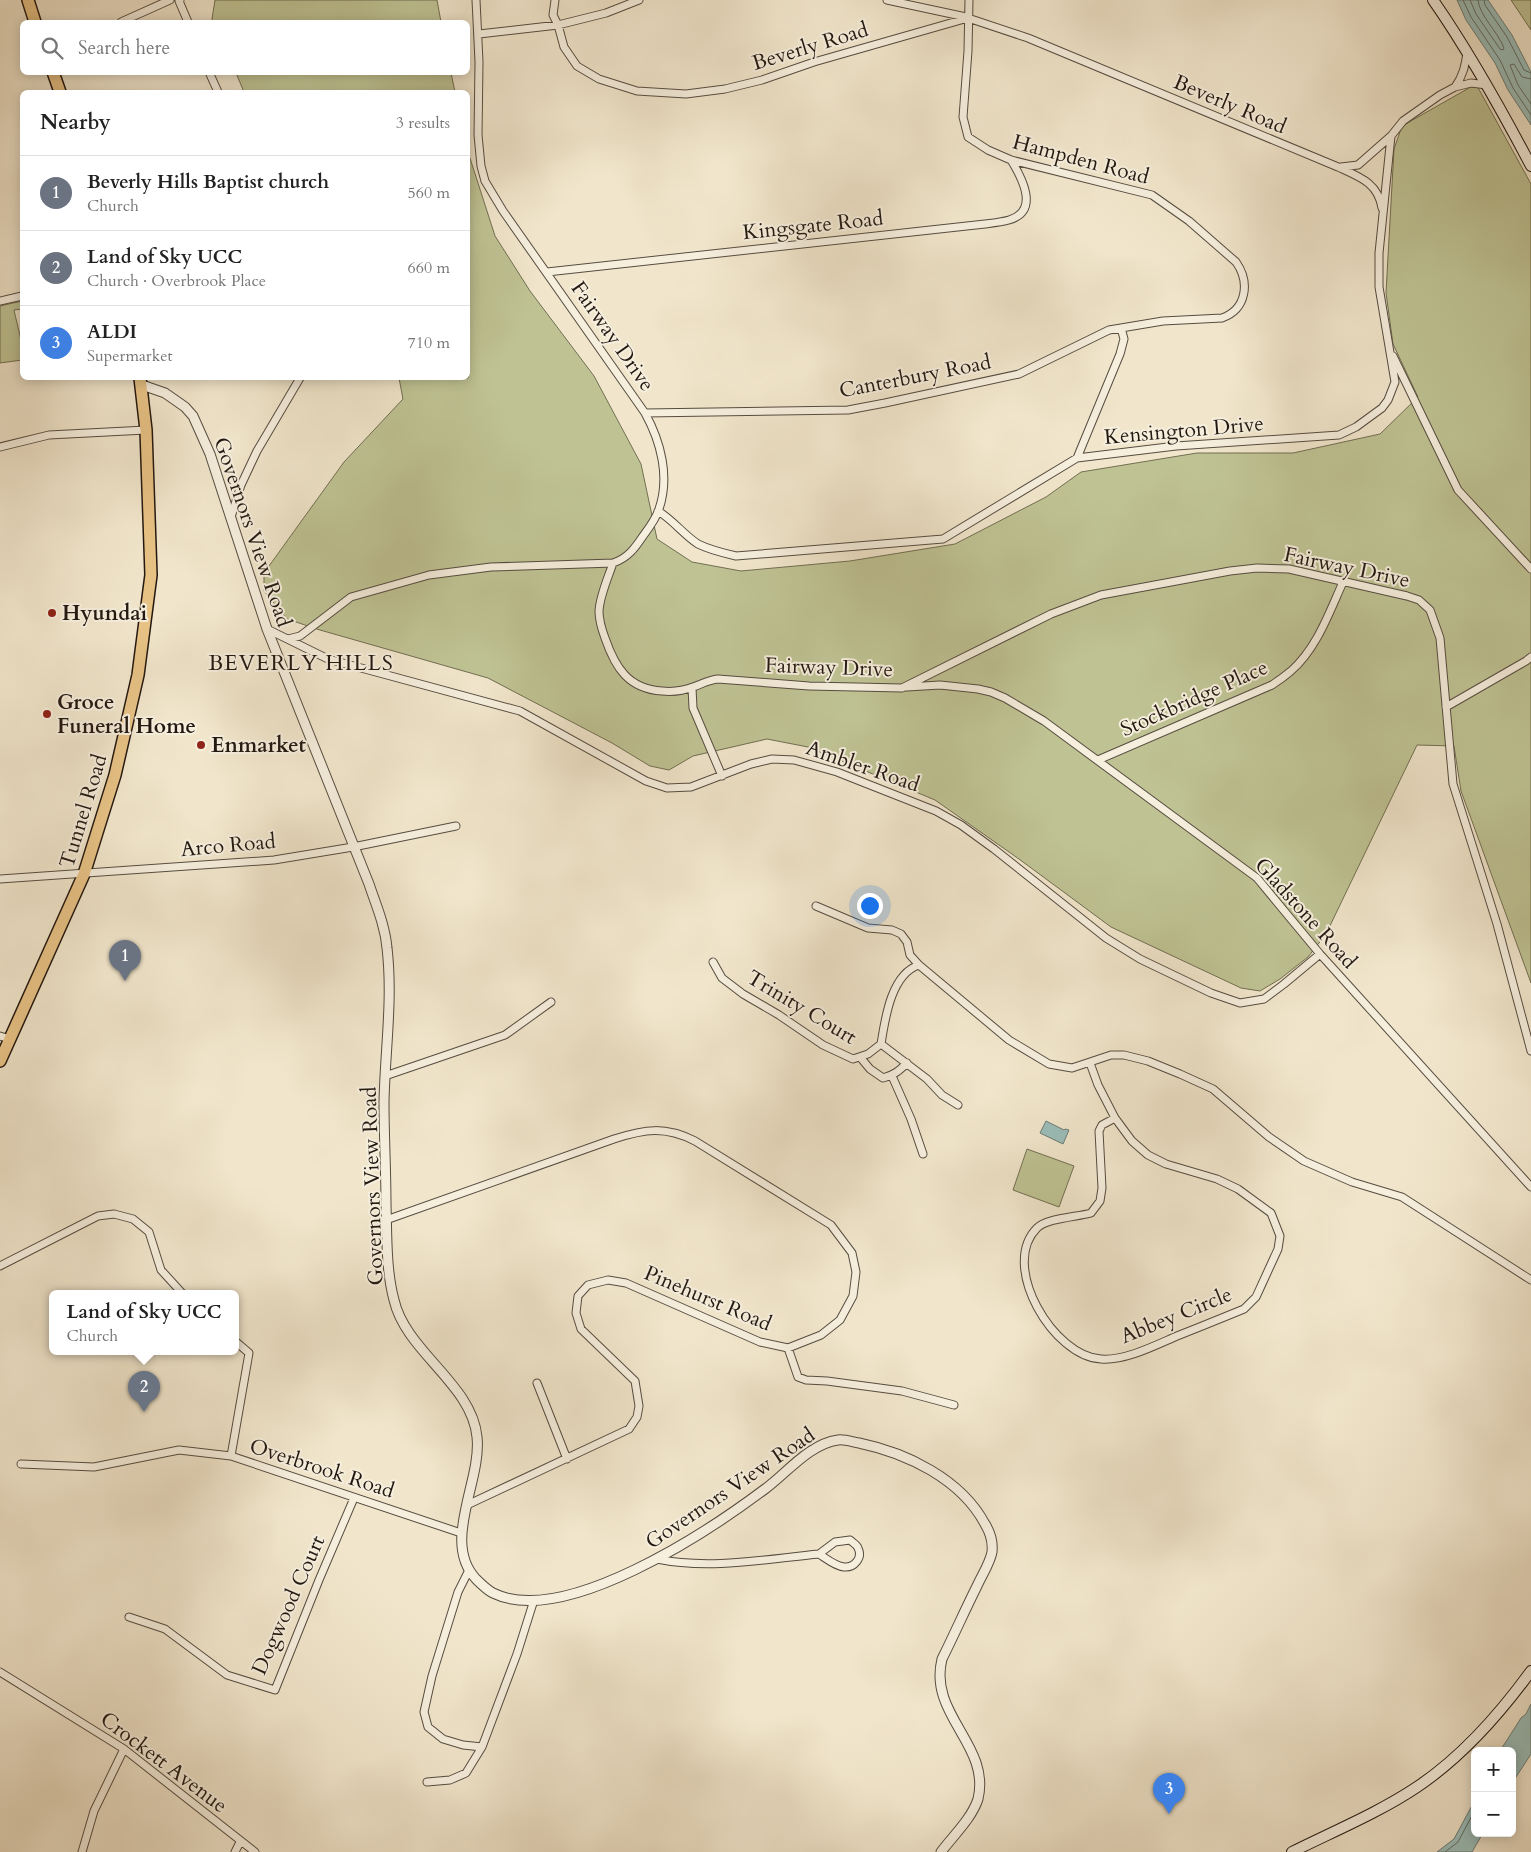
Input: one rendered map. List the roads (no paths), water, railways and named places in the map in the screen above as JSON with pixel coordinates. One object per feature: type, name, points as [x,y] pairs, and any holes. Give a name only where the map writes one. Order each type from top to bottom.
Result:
[{"type":"main road","points":[[28,0],[34,20]]},
{"type":"main road","points":[[1433,0],[1467,51],[1531,166]]},
{"type":"main road","points":[[54,75],[59,90]]},
{"type":"main road","name":"Tunnel Road","points":[[0,1060],[5,1037],[84,874],[115,775],[138,674],[151,575],[146,430],[141,381]]},
{"type":"main road","points":[[1292,1852],[1395,1800],[1417,1787],[1456,1758],[1519,1688],[1531,1671]]},
{"type":"street","points":[[126,20],[176,0],[187,20]]},
{"type":"street","name":"Fairway Drive","points":[[476,0],[478,135],[481,166],[486,181],[503,211],[548,272],[645,413],[654,430],[660,449],[663,489],[658,511],[636,547],[626,557],[613,563],[604,588],[599,611],[602,628],[612,659],[621,672],[638,684],[660,691],[692,688],[705,681],[718,679],[809,686],[902,688],[1051,614],[1101,595],[1257,568],[1289,569],[1419,600],[1430,610],[1440,638],[1453,784],[1498,924],[1531,1051]]},
{"type":"street","name":"Beverly Road","points":[[555,0],[553,15],[564,47],[577,66],[599,79],[637,91],[686,94],[724,89],[762,80],[814,62],[968,18],[1036,42],[1360,177],[1376,191],[1381,202],[1383,219]]},
{"type":"street","points":[[478,34],[558,25],[606,13],[639,0]]},
{"type":"street","points":[[887,0],[968,18]]},
{"type":"street","name":"Hampden Road","points":[[969,0],[963,117],[968,137],[988,150],[1011,160],[1152,195],[1189,221],[1224,251],[1241,269],[1245,292],[1240,305],[1230,315],[1213,319],[1164,321],[1122,328]]},
{"type":"street","points":[[1455,87],[1462,78],[1467,51]]},
{"type":"street","points":[[210,75],[217,90]]},
{"type":"street","points":[[1338,167],[1358,165],[1391,136],[1403,121],[1440,95],[1455,87],[1471,83],[1487,85]]},
{"type":"street","name":"Kensington Drive","points":[[658,511],[698,544],[736,556],[943,538],[1077,458],[1176,446],[1339,435],[1356,427],[1382,408],[1388,400],[1394,382],[1379,287],[1379,253],[1391,136]]},
{"type":"street","name":"Kingsgate Road","points":[[548,272],[1010,220],[1022,214],[1026,204],[1026,194],[1020,174],[1011,160]]},
{"type":"street","points":[[0,301],[20,296]]},
{"type":"street","points":[[1077,458],[1120,354],[1124,340],[1122,328]]},
{"type":"street","name":"Canterbury Road","points":[[645,413],[848,410],[1019,374],[1109,330],[1122,328]]},
{"type":"street","points":[[1390,349],[1458,490],[1531,569]]},
{"type":"street","points":[[231,517],[241,485],[257,451],[299,380]]},
{"type":"street","name":"Governors View Road","points":[[141,381],[165,393],[193,416],[210,454],[267,629],[384,927],[387,948],[388,999],[386,1220],[389,1273],[394,1304],[408,1332],[443,1373],[473,1418],[477,1437],[477,1456],[461,1533],[469,1570],[491,1592],[510,1598],[534,1600],[566,1596],[589,1589],[657,1559],[744,1505],[806,1455],[819,1447],[840,1439],[879,1447],[912,1461],[956,1486],[979,1512],[990,1532],[992,1551],[942,1659],[940,1670],[940,1680],[945,1701],[953,1721],[976,1759],[980,1780],[977,1800],[968,1817],[941,1852]]},
{"type":"street","points":[[0,447],[49,435],[146,430]]},
{"type":"street","points":[[288,640],[300,636],[351,597],[429,575],[491,567],[613,563]]},
{"type":"street","name":"Stockbridge Place","points":[[1098,760],[1272,685],[1292,671],[1319,634],[1343,582]]},
{"type":"street","name":"Ambler Road","points":[[267,629],[328,659],[520,711],[646,781],[667,788],[691,787],[751,764],[772,759],[794,760],[837,772],[936,811],[961,825],[1106,938],[1140,959],[1202,989],[1240,1003],[1264,999],[1320,954]]},
{"type":"street","points":[[1446,707],[1531,657]]},
{"type":"street","name":"Gladstone Road","points":[[902,688],[940,685],[978,689],[991,692],[1044,720],[1257,878],[1320,954],[1531,1187]]},
{"type":"street","points":[[692,688],[693,708],[722,776]]},
{"type":"street","name":"Arco Road","points":[[0,879],[274,860],[353,847],[456,826]]},
{"type":"street","points":[[816,906],[868,928],[892,930],[901,934],[907,942],[910,955],[919,965],[1009,1040],[1036,1058],[1048,1064],[1072,1068],[1111,1055],[1124,1055],[1180,1074],[1212,1089],[1269,1137],[1304,1161],[1352,1182],[1402,1197],[1531,1280]]},
{"type":"street","name":"Trinity Court","points":[[713,962],[722,978],[743,994],[824,1045],[854,1059],[868,1054],[881,1044]]},
{"type":"street","points":[[919,965],[910,968],[898,985],[887,1009],[881,1044],[927,1079],[942,1095],[958,1105]]},
{"type":"street","points":[[386,1076],[506,1035],[551,1002]]},
{"type":"street","points":[[860,1057],[876,1075],[883,1078],[899,1072],[906,1063]]},
{"type":"street","name":"Abbey Circle","points":[[1090,1063],[1114,1118],[1132,1141],[1148,1155],[1166,1164],[1217,1179],[1238,1189],[1270,1213],[1280,1236],[1278,1249],[1256,1297],[1244,1308],[1147,1349],[1116,1358],[1103,1359],[1090,1358],[1076,1351],[1060,1338],[1038,1310],[1027,1282],[1024,1259],[1030,1238],[1038,1227],[1045,1222],[1091,1212],[1100,1201],[1102,1188],[1099,1131],[1102,1125],[1114,1118]]},
{"type":"street","points":[[892,1076],[924,1154]]},
{"type":"street","name":"Pinehurst Road","points":[[386,1220],[639,1131],[659,1130],[680,1134],[831,1225],[852,1254],[856,1272],[853,1296],[840,1320],[821,1335],[788,1348],[760,1342],[626,1283],[608,1280],[588,1286],[578,1296],[576,1313],[581,1329],[634,1382],[639,1406],[637,1418],[629,1430],[467,1505]]},
{"type":"street","points":[[0,1266],[98,1216],[114,1214],[132,1218],[149,1232],[161,1270],[179,1290]]},
{"type":"street","name":"Overbrook Road","points":[[239,1344],[249,1353],[230,1456],[461,1533]]},
{"type":"street","points":[[788,1348],[798,1377],[806,1380],[902,1391],[954,1405]]},
{"type":"street","points":[[537,1383],[567,1459]]},
{"type":"street","points":[[21,1464],[94,1467],[179,1450],[230,1456]]},
{"type":"street","name":"Dogwood Court","points":[[129,1617],[165,1629],[227,1676],[275,1690],[354,1498]]},
{"type":"street","points":[[657,1559],[680,1564],[703,1565],[819,1554],[835,1542],[850,1540],[858,1546],[860,1554],[857,1562],[845,1567],[833,1564],[819,1554]]},
{"type":"street","points":[[469,1570],[458,1592],[432,1676],[424,1712],[428,1727],[443,1739],[463,1745],[482,1746]]},
{"type":"street","points":[[426,1782],[450,1780],[466,1773],[482,1746],[517,1654],[534,1600]]},
{"type":"street","name":"Crockett Avenue","points":[[0,1672],[124,1749],[254,1852]]},
{"type":"street","points":[[82,1852],[94,1811],[124,1749]]},
{"type":"street","points":[[235,1852],[240,1842]]},
{"type":"water","points":[[1457,0],[1488,0],[1512,35],[1531,72],[1531,125],[1508,90],[1495,63],[1466,20]]},
{"type":"water","points":[[1046,1121],[1064,1130],[1069,1130],[1063,1144],[1040,1133]]},
{"type":"water","points":[[1531,1704],[1531,1754],[1516,1777],[1516,1747],[1503,1747],[1521,1718],[1526,1714]]},
{"type":"water","points":[[1471,1807],[1471,1837],[1481,1837],[1472,1852],[1437,1852],[1454,1839]]},
{"type":"place","name":"Hyundai","points":[[52,613]]},
{"type":"place","name":"Groce Funeral Home","points":[[47,714]]},
{"type":"place","name":"Enmarket","points":[[201,745]]},
{"type":"place","name":"Beverly Hills Baptist church","points":[[125,981]]},
{"type":"place","name":"Land of Sky UCC","points":[[144,1412]]},
{"type":"place","name":"ALDI","points":[[1169,1814]]},
{"type":"district","name":"BEVERLY HILLS","points":[[301,662]]}]
